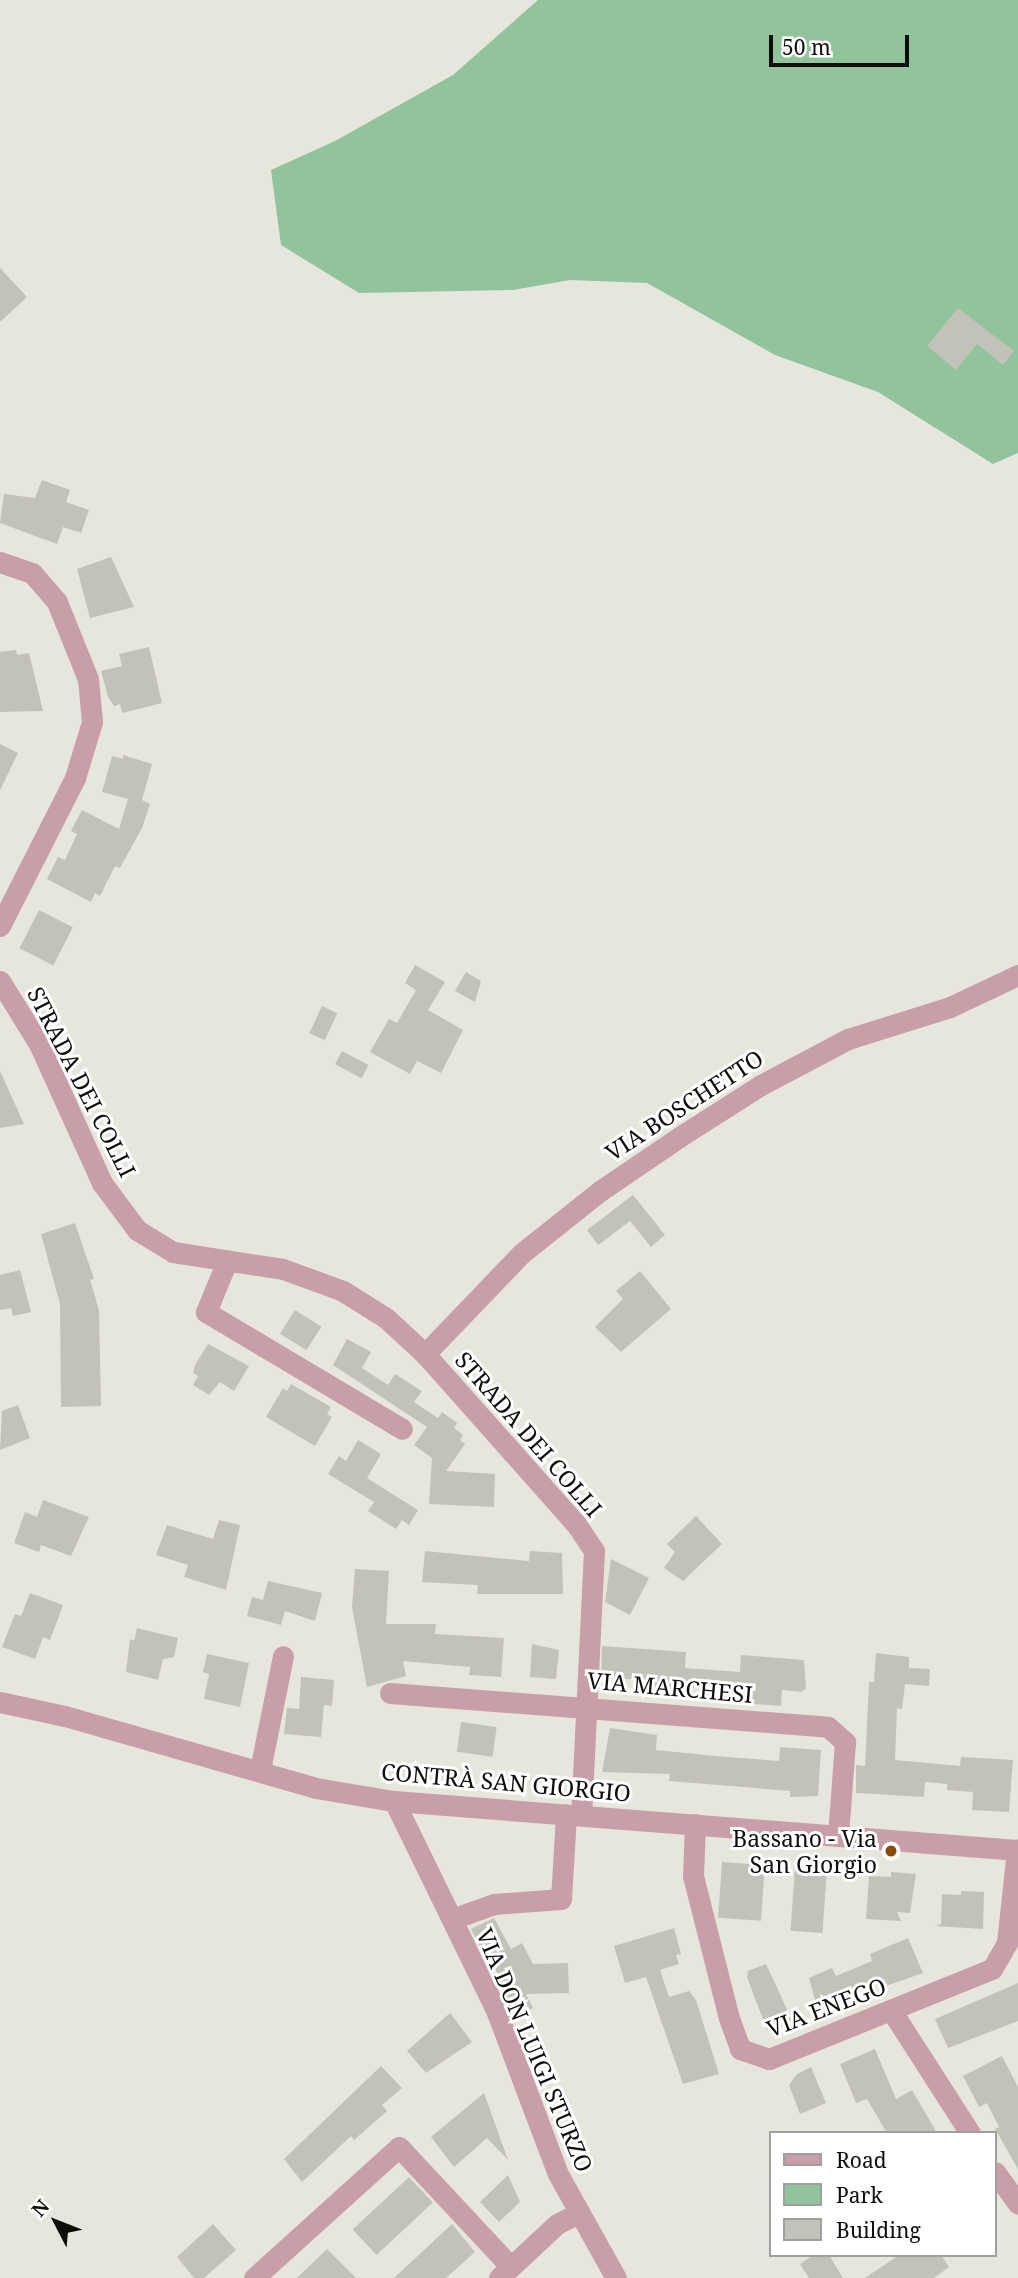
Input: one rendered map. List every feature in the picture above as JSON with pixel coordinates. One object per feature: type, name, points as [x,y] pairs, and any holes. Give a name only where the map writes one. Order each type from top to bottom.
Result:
[{"type":"street","points":[[0,562],[32,573],[57,602],[88,679],[92,722],[75,778],[0,926]]},
{"type":"street","name":"VIA BOSCHETTO","points":[[425,1354],[523,1253],[600,1191],[684,1134],[761,1085],[848,1040],[950,1007],[1018,975]]},
{"type":"street","name":"STRADA DEI COLLI","points":[[0,981],[39,1044],[102,1183],[137,1230],[173,1252],[283,1269],[343,1291],[386,1318],[425,1354],[576,1524],[594,1551],[586,1706],[561,1899],[494,1904],[452,1919]]},
{"type":"street","points":[[226,1261],[206,1312],[402,1429]]},
{"type":"street","points":[[260,1770],[283,1656]]},
{"type":"street","name":"VIA MARCHESI","points":[[390,1693],[586,1706],[828,1727],[845,1742],[838,1836]]},
{"type":"street","name":"CONTRÀ SAN GIORGIO","points":[[0,1702],[260,1770],[316,1788],[394,1801],[1018,1850]]},
{"type":"street","name":"VIA DON LUIGI STURZO","points":[[394,1801],[496,2010],[577,2214],[616,2278]]},
{"type":"street","name":"VIA ENEGO","points":[[695,1824],[693,1876],[707,1943],[740,2049],[769,2059],[992,1969],[1007,1943],[1018,1850]]},
{"type":"street","points":[[891,2010],[969,2131]]},
{"type":"street","points":[[254,2278],[399,2147],[505,2273],[556,2224],[577,2214]]},
{"type":"street","points":[[997,2175],[1018,2204]]},
{"type":"green space","points":[[538,0],[1018,0],[1018,453],[993,464],[878,392],[775,355],[647,283],[570,280],[513,290],[359,293],[281,245],[271,170],[335,141],[453,75]]},
{"type":"building","points":[[0,268],[27,297],[0,322]]},
{"type":"building","points":[[958,308],[1014,351],[1003,365],[977,344],[956,370],[927,346]]},
{"type":"building","points":[[42,480],[70,490],[66,502],[89,510],[81,533],[63,527],[57,544],[0,523],[4,494],[35,498]]},
{"type":"building","points":[[111,557],[134,607],[90,618],[77,569]]},
{"type":"building","points":[[149,647],[162,703],[122,713],[120,704],[114,706],[108,697],[101,671],[122,666],[119,654]]},
{"type":"building","points":[[16,650],[17,655],[29,653],[43,711],[0,712],[0,652]]},
{"type":"building","points":[[0,744],[18,753],[0,790]]},
{"type":"building","points":[[123,755],[152,764],[142,800],[150,804],[142,828],[120,868],[115,866],[100,896],[95,893],[91,902],[47,879],[58,857],[65,860],[77,834],[71,831],[82,810],[119,829],[128,799],[102,792],[112,756],[123,759]]},
{"type":"building","points":[[39,910],[73,927],[53,966],[19,948]]},
{"type":"building","points":[[415,965],[445,982],[428,1010],[463,1030],[441,1073],[417,1061],[410,1074],[370,1052],[389,1019],[397,1023],[416,990],[405,983]]},
{"type":"building","points":[[466,972],[481,981],[475,1002],[455,991]]},
{"type":"building","points":[[322,1006],[337,1013],[325,1040],[309,1033]]},
{"type":"building","points":[[342,1051],[368,1065],[361,1078],[335,1064]]},
{"type":"building","points":[[0,1071],[24,1124],[0,1128]]},
{"type":"building","points":[[633,1195],[665,1235],[651,1247],[630,1221],[598,1245],[587,1230]]},
{"type":"building","points":[[75,1223],[94,1279],[90,1280],[99,1310],[101,1406],[61,1407],[60,1304],[41,1234]]},
{"type":"building","points":[[20,1270],[31,1312],[13,1316],[11,1308],[0,1310],[0,1275]]},
{"type":"building","points":[[640,1271],[671,1309],[621,1352],[595,1327],[623,1299],[616,1291]]},
{"type":"building","points":[[295,1310],[321,1326],[306,1350],[280,1334]]},
{"type":"building","points":[[347,1339],[371,1352],[362,1368],[388,1385],[395,1374],[422,1391],[414,1402],[438,1418],[442,1412],[457,1423],[454,1428],[463,1435],[460,1440],[465,1444],[446,1471],[495,1474],[494,1507],[429,1504],[432,1458],[414,1445],[427,1427],[333,1365]]},
{"type":"building","points":[[208,1344],[249,1366],[234,1391],[220,1382],[209,1395],[193,1385],[198,1376],[193,1373],[195,1365]]},
{"type":"building","points":[[291,1384],[331,1407],[327,1414],[332,1417],[315,1446],[266,1417],[283,1388],[287,1391]]},
{"type":"building","points":[[18,1405],[30,1438],[0,1450],[2,1411]]},
{"type":"building","points":[[358,1440],[381,1454],[367,1478],[418,1510],[409,1525],[402,1520],[396,1529],[368,1511],[374,1502],[328,1474],[339,1456],[346,1461]]},
{"type":"building","points":[[43,1500],[89,1517],[71,1556],[41,1545],[39,1552],[14,1543],[25,1512],[37,1517]]},
{"type":"building","points":[[696,1516],[722,1544],[683,1581],[664,1568],[675,1552],[667,1544]]},
{"type":"building","points":[[219,1520],[240,1525],[226,1590],[184,1577],[188,1565],[156,1555],[167,1525],[213,1539]]},
{"type":"building","points":[[425,1551],[529,1561],[530,1551],[562,1553],[563,1594],[477,1594],[478,1585],[422,1582]]},
{"type":"building","points":[[611,1559],[649,1578],[630,1615],[605,1602]]},
{"type":"building","points":[[355,1569],[389,1571],[386,1624],[436,1624],[435,1634],[504,1638],[501,1677],[469,1675],[470,1667],[403,1661],[406,1676],[367,1687],[352,1607]]},
{"type":"building","points":[[268,1581],[322,1593],[315,1621],[285,1611],[281,1625],[247,1616],[252,1597],[263,1600]]},
{"type":"building","points":[[30,1593],[63,1605],[50,1640],[43,1637],[35,1659],[2,1647],[15,1614],[21,1616]]},
{"type":"building","points":[[137,1628],[178,1638],[174,1657],[163,1659],[158,1680],[126,1672],[130,1639],[134,1641]]},
{"type":"building","points":[[532,1644],[559,1650],[556,1679],[530,1677]]},
{"type":"building","points":[[602,1646],[686,1652],[685,1668],[740,1672],[741,1655],[804,1660],[806,1688],[802,1692],[782,1690],[781,1706],[700,1700],[701,1688],[644,1689],[645,1679],[601,1679]]},
{"type":"building","points":[[876,1653],[909,1657],[909,1668],[930,1669],[929,1686],[905,1684],[902,1709],[897,1708],[895,1760],[960,1766],[961,1757],[1013,1760],[1009,1812],[972,1810],[973,1792],[947,1790],[947,1784],[925,1782],[924,1797],[856,1793],[856,1765],[865,1766],[869,1682],[874,1682]]},
{"type":"building","points":[[207,1654],[249,1663],[240,1707],[204,1699],[209,1674],[203,1672]]},
{"type":"building","points":[[301,1677],[334,1680],[332,1706],[324,1705],[321,1737],[284,1734],[287,1708],[299,1709]]},
{"type":"building","points":[[461,1722],[497,1727],[492,1757],[457,1752]]},
{"type":"building","points":[[610,1728],[657,1735],[656,1750],[779,1761],[780,1747],[821,1750],[818,1796],[790,1797],[790,1791],[669,1781],[670,1774],[602,1772]]},
{"type":"building","points":[[722,1862],[765,1865],[761,1921],[718,1918]]},
{"type":"building","points":[[795,1867],[827,1869],[822,1933],[791,1931]]},
{"type":"building","points":[[891,1872],[916,1874],[910,1913],[897,1912],[901,1921],[866,1919],[869,1876],[891,1877]]},
{"type":"building","points":[[961,1891],[984,1892],[983,1929],[935,1926],[941,1924],[942,1894],[961,1895]]},
{"type":"building","points":[[494,1918],[511,1949],[522,1943],[533,1964],[568,1963],[569,1993],[526,1994],[533,2008],[516,2017],[471,1929]]},
{"type":"building","points":[[674,1928],[681,1954],[676,1955],[679,1964],[660,1970],[669,1997],[689,1991],[696,2000],[719,2074],[683,2084],[646,1977],[625,1983],[614,1946]]},
{"type":"building","points":[[908,1938],[923,1973],[883,1987],[880,1978],[853,1987],[857,1997],[818,2011],[809,1978],[832,1968],[836,1976],[872,1961],[870,1954]]},
{"type":"building","points":[[766,1964],[792,2020],[772,2032],[767,2030],[747,1977],[748,1971]]},
{"type":"building","points":[[1018,1983],[1018,2021],[948,2048],[935,2019]]},
{"type":"building","points":[[450,2013],[472,2042],[426,2073],[407,2051]]},
{"type":"building","points":[[875,2049],[896,2099],[912,2090],[936,2131],[886,2131],[867,2099],[856,2103],[840,2064]]},
{"type":"building","points":[[1002,2056],[1018,2087],[1018,2169],[995,2129],[999,2127],[987,2103],[979,2107],[963,2076]]},
{"type":"building","points":[[381,2066],[402,2088],[382,2105],[387,2111],[354,2140],[351,2136],[302,2182],[284,2159]]},
{"type":"building","points":[[811,2067],[826,2103],[800,2114],[789,2085],[797,2074]]},
{"type":"building","points":[[484,2093],[508,2160],[487,2138],[454,2167],[431,2137]]},
{"type":"building","points":[[508,2175],[520,2202],[499,2222],[480,2202]]},
{"type":"building","points":[[409,2177],[433,2203],[377,2255],[353,2230]]},
{"type":"building","points":[[213,2224],[236,2250],[204,2278],[194,2278],[177,2257]]},
{"type":"building","points":[[452,2224],[475,2252],[446,2278],[394,2278]]},
{"type":"building","points":[[327,2249],[356,2278],[297,2278]]},
{"type":"building","points":[[811,2257],[830,2257],[843,2278],[809,2278],[800,2264]]},
{"type":"building","points":[[896,2257],[942,2257],[949,2267],[934,2278],[865,2278]]},
{"type":"place","name":"Bassano - Via San Giorgio","points":[[891,1851]]}]
